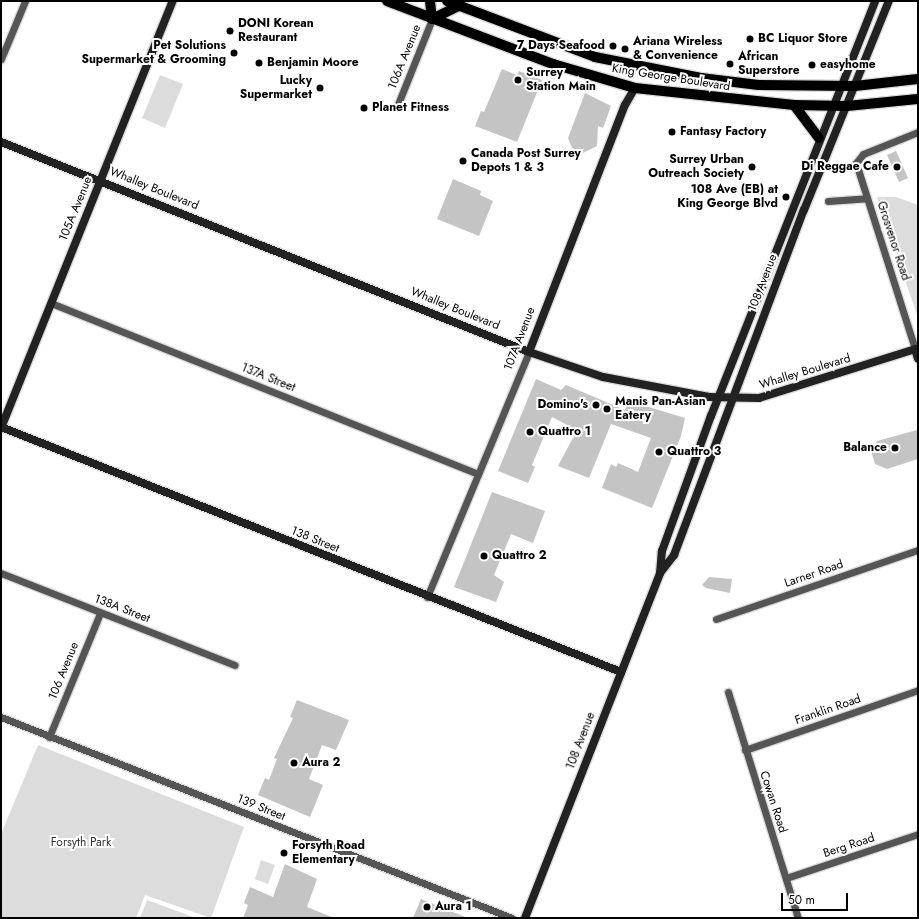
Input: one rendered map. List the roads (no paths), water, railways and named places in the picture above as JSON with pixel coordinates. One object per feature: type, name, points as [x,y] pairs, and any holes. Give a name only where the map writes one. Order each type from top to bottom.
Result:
[{"type":"main road","name":"105A Avenue","points":[[1,427],[173,1]]},
{"type":"main road","name":"King George Boulevard","points":[[387,1],[553,64],[635,88],[700,98],[794,105],[847,106],[918,99]]},
{"type":"main road","points":[[430,1],[432,19],[459,6]]},
{"type":"main road","name":"King George Boulevard","points":[[447,1],[551,43],[621,64],[701,78],[759,85],[841,86],[855,86],[918,79]]},
{"type":"main road","name":"108 Avenue","points":[[525,918],[660,573],[662,551],[718,398],[819,138],[875,1]]},
{"type":"main road","name":"108 Avenue","points":[[660,573],[674,555],[804,210],[889,1]]},
{"type":"main road","name":"107A Avenue","points":[[529,352],[625,105],[635,88]]},
{"type":"main road","points":[[794,105],[819,138]]},
{"type":"main road","name":"Whalley Boulevard","points":[[1,142],[100,180],[529,352],[603,377],[718,398],[759,398],[915,349]]},
{"type":"main road","name":"Grosvenor Road","points":[[915,349],[918,359]]},
{"type":"main road","name":"138 Street","points":[[1,427],[427,597],[622,672]]},
{"type":"street","points":[[1,59],[25,1]]},
{"type":"street","name":"106A Avenue","points":[[398,104],[432,19]]},
{"type":"street","name":"Grosvenor Road","points":[[915,349],[856,167],[863,154],[918,132]]},
{"type":"street","points":[[828,201],[840,202],[867,198]]},
{"type":"street","name":"137A Street","points":[[50,304],[478,474]]},
{"type":"street","name":"107A Avenue","points":[[427,597],[529,352]]},
{"type":"street","name":"Larner Road","points":[[716,618],[918,550]]},
{"type":"street","name":"138A Street","points":[[1,572],[100,613],[235,665]]},
{"type":"street","name":"106 Avenue","points":[[49,737],[100,613]]},
{"type":"street","name":"Franklin Road","points":[[745,750],[918,690]]},
{"type":"street","name":"Cowan Road","points":[[728,692],[798,918]]},
{"type":"street","name":"139 Street","points":[[1,717],[512,918]]},
{"type":"street","name":"Berg Road","points":[[786,878],[918,834]]},
{"type":"place","name":"DONI Korean Restaurant","points":[[230,31]]},
{"type":"place","name":"BC Liquor Store","points":[[750,39]]},
{"type":"place","name":"7 Days Seafood","points":[[613,46]]},
{"type":"place","name":"Ariana Wireless & Convenience","points":[[625,49]]},
{"type":"place","name":"Pet Solutions Supermarket & Grooming","points":[[234,53]]},
{"type":"place","name":"Benjamin Moore","points":[[259,63]]},
{"type":"place","name":"African Superstore","points":[[730,64]]},
{"type":"place","name":"easyhome","points":[[812,65]]},
{"type":"place","name":"Surrey Station Main","points":[[518,80]]},
{"type":"place","name":"Lucky Supermarket","points":[[320,88]]},
{"type":"place","name":"Planet Fitness","points":[[364,108]]},
{"type":"place","name":"Fantasy Factory","points":[[672,132]]},
{"type":"place","name":"Canada Post Surrey Depots 1 & 3","points":[[463,161]]},
{"type":"place","name":"Surrey Urban Outreach Society","points":[[752,167]]},
{"type":"place","name":"Di Reggae Cafe","points":[[897,167]]},
{"type":"place","name":"108 Ave (EB) at King George Blvd","points":[[786,197]]},
{"type":"place","name":"Domino's","points":[[596,405]]},
{"type":"place","name":"Manis Pan-Asian Eatery","points":[[607,409]]},
{"type":"place","name":"Quattro 1","points":[[530,432]]},
{"type":"place","name":"Balance","points":[[895,448]]},
{"type":"place","name":"Quattro 3","points":[[659,452]]},
{"type":"place","name":"Quattro 2","points":[[484,556]]},
{"type":"place","name":"Aura 2","points":[[294,763]]},
{"type":"place","name":"Forsyth Road Elementary","points":[[284,853]]},
{"type":"place","name":"Aura 1","points":[[427,907]]},
{"type":"park label","name":"Forsyth Park","points":[[81,843]]}]
